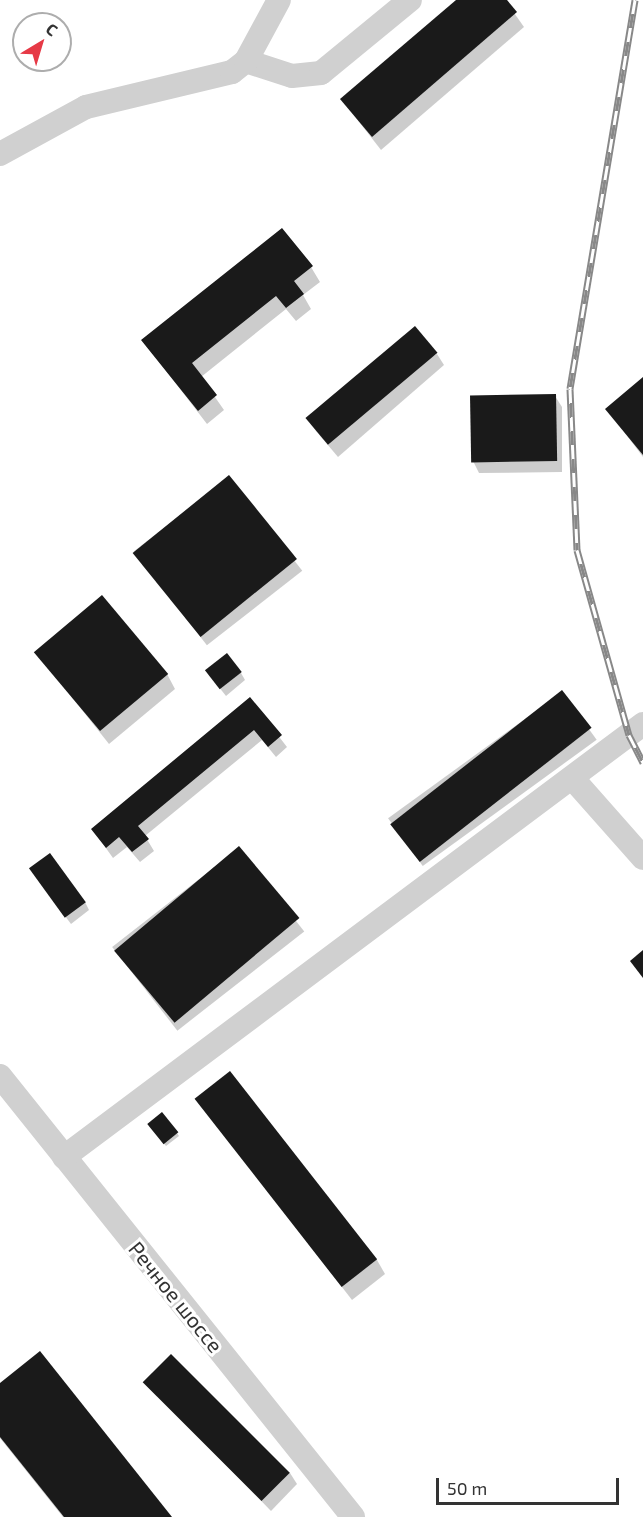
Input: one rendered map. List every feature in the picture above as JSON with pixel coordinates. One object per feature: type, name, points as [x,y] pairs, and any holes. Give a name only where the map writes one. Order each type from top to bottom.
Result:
[{"type":"street","points":[[0,154],[86,107],[207,81],[246,61],[279,0]]},
{"type":"street","points":[[246,61],[292,76],[321,73],[410,0]]},
{"type":"street","points":[[64,1157],[318,964],[574,780],[643,724]]},
{"type":"street","points":[[574,780],[643,858]]},
{"type":"street","name":"Речное шоссе","points":[[0,1076],[352,1517]]},
{"type":"building","points":[[456,0],[507,0],[517,12],[372,137],[340,99]]},
{"type":"building","points":[[282,228],[313,266],[294,281],[304,294],[286,308],[276,296],[192,363],[217,395],[198,411],[141,340]]},
{"type":"building","points":[[415,326],[437,353],[328,445],[305,418]]},
{"type":"building","points":[[643,377],[643,455],[605,409]]},
{"type":"building","points":[[556,394],[557,461],[471,462],[470,396]]},
{"type":"building","points":[[229,475],[297,559],[201,637],[133,553]]},
{"type":"building","points":[[102,595],[168,674],[100,731],[34,652]]},
{"type":"building","points":[[227,653],[242,672],[220,689],[205,670]]},
{"type":"building","points":[[562,690],[592,728],[420,862],[390,824]]},
{"type":"building","points":[[250,697],[282,735],[268,747],[254,730],[138,826],[149,839],[132,852],[119,837],[106,848],[91,829]]},
{"type":"building","points":[[239,846],[299,918],[175,1023],[114,951]]},
{"type":"building","points":[[50,853],[86,902],[65,918],[29,868]]},
{"type":"building","points":[[643,950],[643,978],[630,961]]},
{"type":"building","points":[[230,1071],[377,1259],[342,1287],[195,1099]]},
{"type":"building","points":[[162,1112],[178,1132],[164,1144],[147,1124]]},
{"type":"building","points":[[40,1351],[172,1517],[64,1517],[0,1437],[0,1383]]},
{"type":"building","points":[[171,1354],[290,1473],[262,1501],[143,1382]]},
{"type":"railway","points":[[635,0],[570,389],[577,550],[629,735],[643,763]]}]
